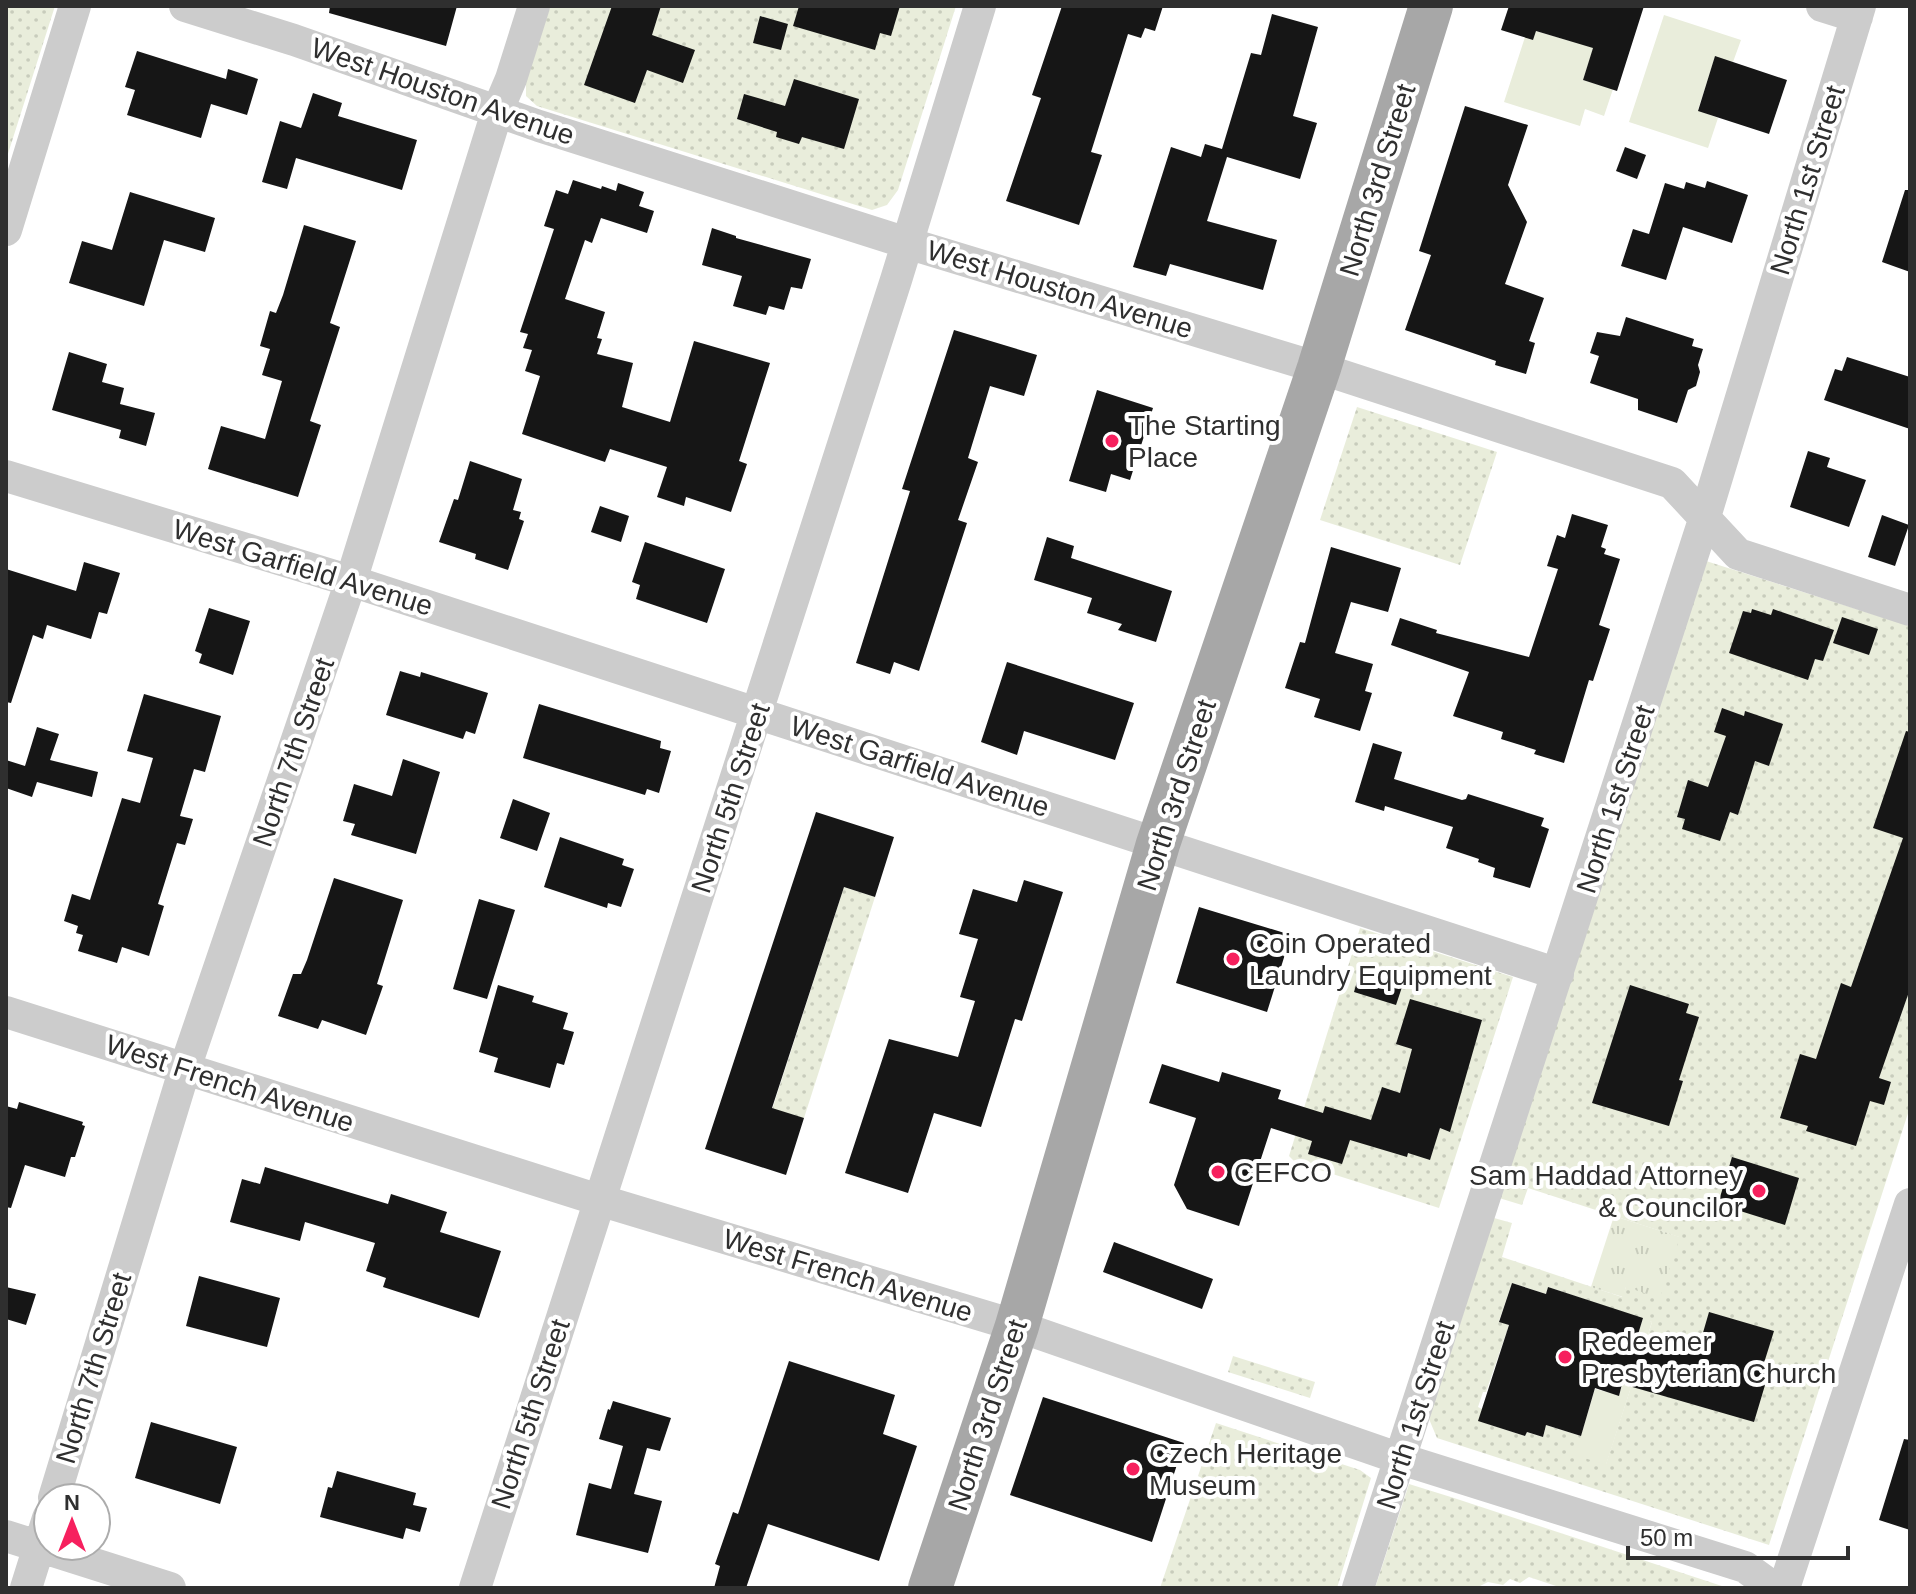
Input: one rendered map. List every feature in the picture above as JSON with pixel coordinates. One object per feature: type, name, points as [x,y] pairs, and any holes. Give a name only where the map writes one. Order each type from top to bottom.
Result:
[{"type":"main road","name":"North 3rd Street","points":[[930,1588],[1017,1326],[1158,844],[1319,368],[1431,6]]},
{"type":"street","points":[[6,230],[75,6]]},
{"type":"street","name":"West Houston Avenue","points":[[185,6],[294,40],[497,112],[907,243],[1319,368],[1672,483],[1738,554],[1910,610]]},
{"type":"street","name":"North 7th Street","points":[[59,1482],[185,1068],[351,581],[497,112],[534,6]]},
{"type":"street","name":"North 5th Street","points":[[475,1588],[757,713],[980,6]]},
{"type":"street","points":[[1822,6],[1859,12]]},
{"type":"street","name":"North 1st Street","points":[[1358,1588],[1704,520],[1859,12]]},
{"type":"street","name":"West Garfield Avenue","points":[[6,476],[351,581],[1558,974]]},
{"type":"street","name":"West French Avenue","points":[[6,1012],[599,1200],[1017,1326],[1401,1459],[1745,1567],[1774,1588]]},
{"type":"street","points":[[1784,1588],[1910,1204]]},
{"type":"street","points":[[6,1536],[32,1533]]},
{"type":"street","points":[[26,1588],[34,1562]]},
{"type":"street","points":[[112,1562],[170,1588]]},
{"type":"green space","points":[[6,6],[55,6],[6,160]]},
{"type":"green space","points":[[548,6],[956,6],[898,190],[887,205],[872,210],[537,106],[526,96],[526,72]]},
{"type":"green space","points":[[1581,6],[1607,6],[1583,80],[1613,89],[1604,116],[1585,109],[1580,126],[1504,102],[1525,37],[1536,31],[1570,41]]},
{"type":"green space","points":[[1664,15],[1741,40],[1733,62],[1715,57],[1698,110],[1718,118],[1708,148],[1629,122]]},
{"type":"green space","points":[[1357,407],[1497,452],[1460,565],[1320,520]]},
{"type":"green space","points":[[1706,561],[1910,626],[1910,1107],[1769,1545],[1437,1438],[1429,1419],[1494,1218],[1512,1223],[1502,1257],[1622,1297],[1626,1287],[1679,1237],[1528,1188],[1522,1205],[1499,1198]],"holes":[[[1512,1283],[1546,1294],[1548,1287],[1652,1322],[1606,1464],[1581,1436],[1546,1425],[1543,1437],[1527,1432],[1525,1436],[1479,1421],[1482,1409],[1478,1407],[1509,1325],[1499,1321]]]},
{"type":"green space","points":[[844,887],[875,897],[804,1118],[770,1116]]},
{"type":"green space","points":[[1360,928],[1513,977],[1439,1208],[1295,1162],[1289,1156]]},
{"type":"green space","points":[[1614,1216],[1680,1237],[1660,1298],[1626,1287],[1623,1297],[1591,1287]]},
{"type":"green space","points":[[1643,1318],[1652,1322],[1606,1465],[1575,1455],[1595,1389],[1619,1395]]},
{"type":"green space","points":[[1233,1356],[1315,1382],[1310,1398],[1228,1372]]},
{"type":"green space","points":[[1216,1423],[1360,1470],[1371,1478],[1337,1588],[1160,1588]]},
{"type":"green space","points":[[1409,1484],[1728,1588],[1562,1588],[1529,1577],[1520,1583],[1510,1579],[1503,1585],[1488,1582],[1476,1588],[1375,1588]]},
{"type":"building","points":[[330,6],[457,6],[446,46],[329,13]]},
{"type":"building","points":[[612,6],[661,6],[652,35],[695,50],[683,83],[647,70],[635,103],[584,85]]},
{"type":"building","points":[[799,6],[900,6],[891,36],[880,33],[875,50],[793,26]]},
{"type":"building","points":[[1062,6],[1163,6],[1155,31],[1145,28],[1141,38],[1128,34],[1091,152],[1102,155],[1079,225],[1006,201],[1041,98],[1032,95]]},
{"type":"building","points":[[1509,6],[1644,6],[1617,91],[1583,80],[1593,48],[1536,31],[1533,40],[1501,30]]},
{"type":"building","points":[[1272,14],[1318,27],[1293,116],[1317,123],[1300,179],[1227,157],[1207,221],[1277,240],[1263,290],[1170,264],[1166,276],[1133,267],[1171,147],[1201,157],[1205,144],[1222,149],[1251,53],[1261,55]]},
{"type":"building","points":[[760,16],[788,24],[781,50],[753,43]]},
{"type":"building","points":[[137,51],[226,79],[228,69],[258,79],[247,115],[211,104],[201,138],[127,115],[135,90],[125,87]]},
{"type":"building","points":[[1715,56],[1787,80],[1769,134],[1698,111]]},
{"type":"building","points":[[794,79],[859,99],[844,149],[802,137],[799,144],[776,137],[777,132],[737,119],[744,94],[785,106]]},
{"type":"building","points":[[313,93],[342,103],[338,116],[417,140],[402,190],[296,158],[287,189],[262,182],[280,121],[301,128]]},
{"type":"building","points":[[1465,106],[1528,125],[1508,185],[1527,222],[1505,284],[1544,298],[1529,341],[1535,343],[1526,374],[1405,330],[1431,255],[1419,251]]},
{"type":"building","points":[[1625,147],[1646,155],[1637,179],[1616,171]]},
{"type":"building","points":[[573,180],[616,191],[618,183],[644,192],[639,206],[654,211],[647,233],[601,218],[592,243],[585,240],[565,299],[605,312],[597,338],[602,339],[597,354],[633,363],[622,407],[670,422],[694,341],[770,363],[739,461],[747,464],[731,512],[686,497],[684,506],[657,497],[667,467],[610,449],[605,462],[522,434],[540,376],[525,371],[532,350],[523,348],[528,334],[520,332],[554,229],[544,226],[556,190],[568,194]]},
{"type":"building","points":[[1707,181],[1748,195],[1732,243],[1683,227],[1666,280],[1621,266],[1633,229],[1649,234],[1665,183],[1684,189],[1686,182],[1705,188]]},
{"type":"building","points":[[1905,190],[1910,190],[1910,272],[1882,262]]},
{"type":"building","points":[[130,192],[215,218],[205,252],[164,240],[144,306],[69,283],[82,241],[112,250]]},
{"type":"building","points":[[304,225],[356,241],[330,323],[340,327],[310,421],[321,425],[298,497],[208,469],[221,426],[265,439],[282,381],[262,375],[270,349],[260,346],[270,311],[276,313],[283,295]]},
{"type":"building","points":[[712,228],[811,259],[802,289],[791,287],[784,310],[769,306],[766,315],[733,306],[742,276],[702,265]]},
{"type":"building","points":[[1626,317],[1694,339],[1692,346],[1703,349],[1696,386],[1688,390],[1677,423],[1638,410],[1638,399],[1590,383],[1599,356],[1590,353],[1597,332],[1620,336]]},
{"type":"building","points":[[954,330],[1037,355],[1024,396],[990,386],[968,458],[978,462],[958,520],[967,523],[919,671],[894,662],[890,674],[856,663],[910,491],[902,489]]},
{"type":"building","points":[[69,352],[107,364],[102,382],[124,388],[120,404],[155,413],[146,446],[119,438],[121,430],[52,410]]},
{"type":"building","points":[[1847,357],[1910,377],[1910,429],[1824,400],[1835,369],[1842,371]]},
{"type":"building","name":"The Starting Place","points":[[1097,390],[1153,408],[1130,480],[1111,474],[1106,492],[1069,481]]},
{"type":"building","points":[[1808,451],[1830,458],[1827,467],[1866,480],[1849,527],[1790,507]]},
{"type":"building","points":[[470,461],[522,479],[513,510],[521,512],[519,519],[524,521],[508,570],[475,559],[476,554],[439,542],[454,499],[458,500]]},
{"type":"building","points":[[600,506],[629,516],[621,542],[591,532]]},
{"type":"building","points":[[1572,514],[1608,525],[1601,547],[1606,549],[1604,554],[1620,559],[1599,625],[1610,629],[1593,681],[1589,680],[1564,763],[1501,739],[1503,732],[1453,716],[1469,672],[1391,645],[1400,618],[1437,630],[1436,633],[1529,657],[1558,569],[1547,566],[1557,535],[1565,538]]},
{"type":"building","points":[[1882,515],[1909,525],[1895,566],[1868,557]]},
{"type":"building","points":[[1047,537],[1074,546],[1071,558],[1172,591],[1156,642],[1118,630],[1122,624],[1087,613],[1092,598],[1034,580]]},
{"type":"building","points":[[645,542],[725,569],[707,623],[636,599],[640,585],[632,582]]},
{"type":"building","points":[[1331,547],[1401,568],[1388,612],[1351,602],[1335,653],[1373,664],[1365,691],[1372,693],[1360,731],[1314,717],[1320,699],[1285,688],[1300,642],[1305,643]]},
{"type":"building","points":[[84,562],[120,573],[107,614],[99,612],[91,639],[47,625],[43,639],[33,635],[11,703],[6,702],[6,569],[76,591]]},
{"type":"building","points":[[209,608],[250,621],[233,675],[199,663],[202,654],[195,651]]},
{"type":"building","points":[[1752,609],[1771,615],[1773,609],[1834,630],[1823,661],[1815,659],[1808,680],[1729,653],[1743,611],[1751,613]]},
{"type":"building","points":[[1842,617],[1878,629],[1869,655],[1833,643]]},
{"type":"building","points":[[1007,662],[1134,703],[1115,760],[1024,731],[1017,755],[981,742]]},
{"type":"building","points":[[400,671],[420,677],[421,672],[488,693],[475,734],[466,731],[463,739],[386,715]]},
{"type":"building","points":[[144,694],[221,716],[205,772],[194,769],[180,816],[193,819],[185,845],[177,843],[158,904],[164,906],[149,956],[122,947],[117,963],[78,951],[83,935],[76,933],[78,926],[64,921],[72,894],[90,900],[122,798],[140,803],[153,758],[127,751]]},
{"type":"building","points":[[539,704],[661,741],[660,748],[671,751],[659,793],[647,789],[645,795],[523,758]]},
{"type":"building","points":[[1722,708],[1744,716],[1745,711],[1783,724],[1769,766],[1755,761],[1738,815],[1730,812],[1720,841],[1682,829],[1685,819],[1677,817],[1688,780],[1708,787],[1726,736],[1714,732]]},
{"type":"building","points":[[37,727],[59,734],[50,760],[98,772],[92,797],[37,782],[32,797],[6,788],[6,760],[25,766]]},
{"type":"building","points":[[1906,731],[1910,732],[1910,989],[1879,1078],[1891,1082],[1884,1105],[1870,1101],[1856,1146],[1806,1131],[1808,1126],[1780,1118],[1800,1054],[1816,1059],[1841,983],[1851,987],[1903,838],[1873,828]]},
{"type":"building","points":[[1373,743],[1402,752],[1394,779],[1462,800],[1468,794],[1544,818],[1541,826],[1549,829],[1530,888],[1493,877],[1495,868],[1446,848],[1453,827],[1385,806],[1384,811],[1355,802]]},
{"type":"building","points":[[403,759],[440,772],[416,854],[351,835],[355,824],[343,821],[354,784],[392,796]]},
{"type":"building","points":[[513,799],[550,813],[537,851],[500,838]]},
{"type":"building","points":[[816,812],[894,837],[875,897],[844,887],[772,1108],[804,1118],[786,1175],[705,1149]]},
{"type":"building","points":[[560,837],[624,859],[622,865],[634,869],[621,907],[608,903],[607,908],[544,887]]},
{"type":"building","points":[[334,878],[403,900],[377,984],[383,986],[366,1035],[322,1020],[318,1029],[278,1016],[293,974],[301,974],[307,960]]},
{"type":"building","points":[[1024,880],[1063,892],[1022,1021],[1015,1019],[981,1127],[934,1113],[908,1193],[845,1173],[889,1039],[958,1057],[975,1001],[960,997],[978,939],[959,934],[973,889],[1017,902]]},
{"type":"building","points":[[479,899],[515,910],[487,999],[453,989]]},
{"type":"building","name":"Coin Operated Laundry Equipment","points":[[1199,907],[1291,935],[1267,1012],[1176,983]]},
{"type":"building","points":[[1362,964],[1405,978],[1396,1005],[1354,992]]},
{"type":"building","points":[[498,985],[534,996],[532,1002],[568,1013],[563,1029],[574,1032],[564,1065],[557,1063],[550,1088],[494,1072],[498,1058],[479,1052]]},
{"type":"building","points":[[1630,985],[1689,1004],[1686,1013],[1699,1017],[1679,1080],[1683,1081],[1669,1126],[1592,1103]]},
{"type":"building","points":[[1410,999],[1482,1020],[1450,1132],[1440,1128],[1430,1160],[1408,1153],[1407,1157],[1350,1140],[1342,1164],[1308,1154],[1312,1141],[1271,1128],[1239,1226],[1187,1209],[1174,1185],[1196,1118],[1149,1103],[1162,1064],[1219,1082],[1222,1072],[1281,1090],[1278,1099],[1323,1113],[1325,1106],[1371,1120],[1382,1087],[1400,1093],[1412,1049],[1396,1044]]},
{"type":"building","points":[[19,1102],[83,1122],[85,1126],[65,1177],[25,1165],[11,1208],[6,1207],[6,1106],[17,1109]]},
{"type":"building","name":"Sam Haddad Attorney & Councilor","points":[[1732,1157],[1799,1178],[1785,1225],[1718,1204]]},
{"type":"building","points":[[265,1167],[388,1204],[391,1194],[447,1212],[440,1232],[501,1251],[479,1318],[383,1287],[386,1278],[366,1271],[375,1243],[305,1222],[300,1241],[230,1222],[242,1179],[260,1184]]},
{"type":"building","points":[[1114,1242],[1213,1279],[1202,1309],[1103,1272]]},
{"type":"building","points":[[199,1276],[280,1298],[267,1347],[186,1326]]},
{"type":"building","name":"Redeemer Presbyterian Church","points":[[1512,1283],[1546,1294],[1548,1287],[1643,1318],[1636,1341],[1683,1354],[1688,1340],[1700,1343],[1709,1312],[1774,1331],[1764,1363],[1771,1365],[1754,1422],[1622,1384],[1619,1396],[1595,1388],[1581,1436],[1546,1425],[1543,1437],[1527,1432],[1525,1436],[1478,1421],[1509,1325],[1499,1322]]},
{"type":"building","points":[[6,1287],[36,1294],[26,1325],[6,1319]]},
{"type":"building","points":[[789,1361],[895,1395],[883,1434],[917,1446],[879,1561],[768,1524],[746,1588],[714,1588],[720,1566],[715,1564],[733,1512],[738,1514]]},
{"type":"building","points":[[1043,1397],[1184,1443],[1152,1542],[1010,1495]]},
{"type":"building","points":[[613,1401],[671,1418],[660,1451],[647,1448],[634,1494],[662,1501],[648,1553],[576,1535],[589,1483],[611,1489],[623,1446],[599,1439]]},
{"type":"building","points":[[151,1422],[237,1447],[220,1504],[135,1478]]},
{"type":"building","points":[[1904,1439],[1910,1440],[1910,1530],[1879,1520]]},
{"type":"building","points":[[337,1471],[416,1493],[413,1505],[427,1508],[420,1532],[406,1528],[403,1539],[320,1517],[328,1487],[332,1488]]},
{"type":"place","name":"The Starting Place","points":[[1112,441]]},
{"type":"place","name":"Coin Operated Laundry Equipment","points":[[1233,959]]},
{"type":"place","name":"CEFCO","points":[[1218,1172]]},
{"type":"place","name":"Sam Haddad Attorney & Councilor","points":[[1759,1191]]},
{"type":"place","name":"Redeemer Presbyterian Church","points":[[1565,1357]]},
{"type":"place","name":"Czech Heritage Museum","points":[[1133,1469]]}]
